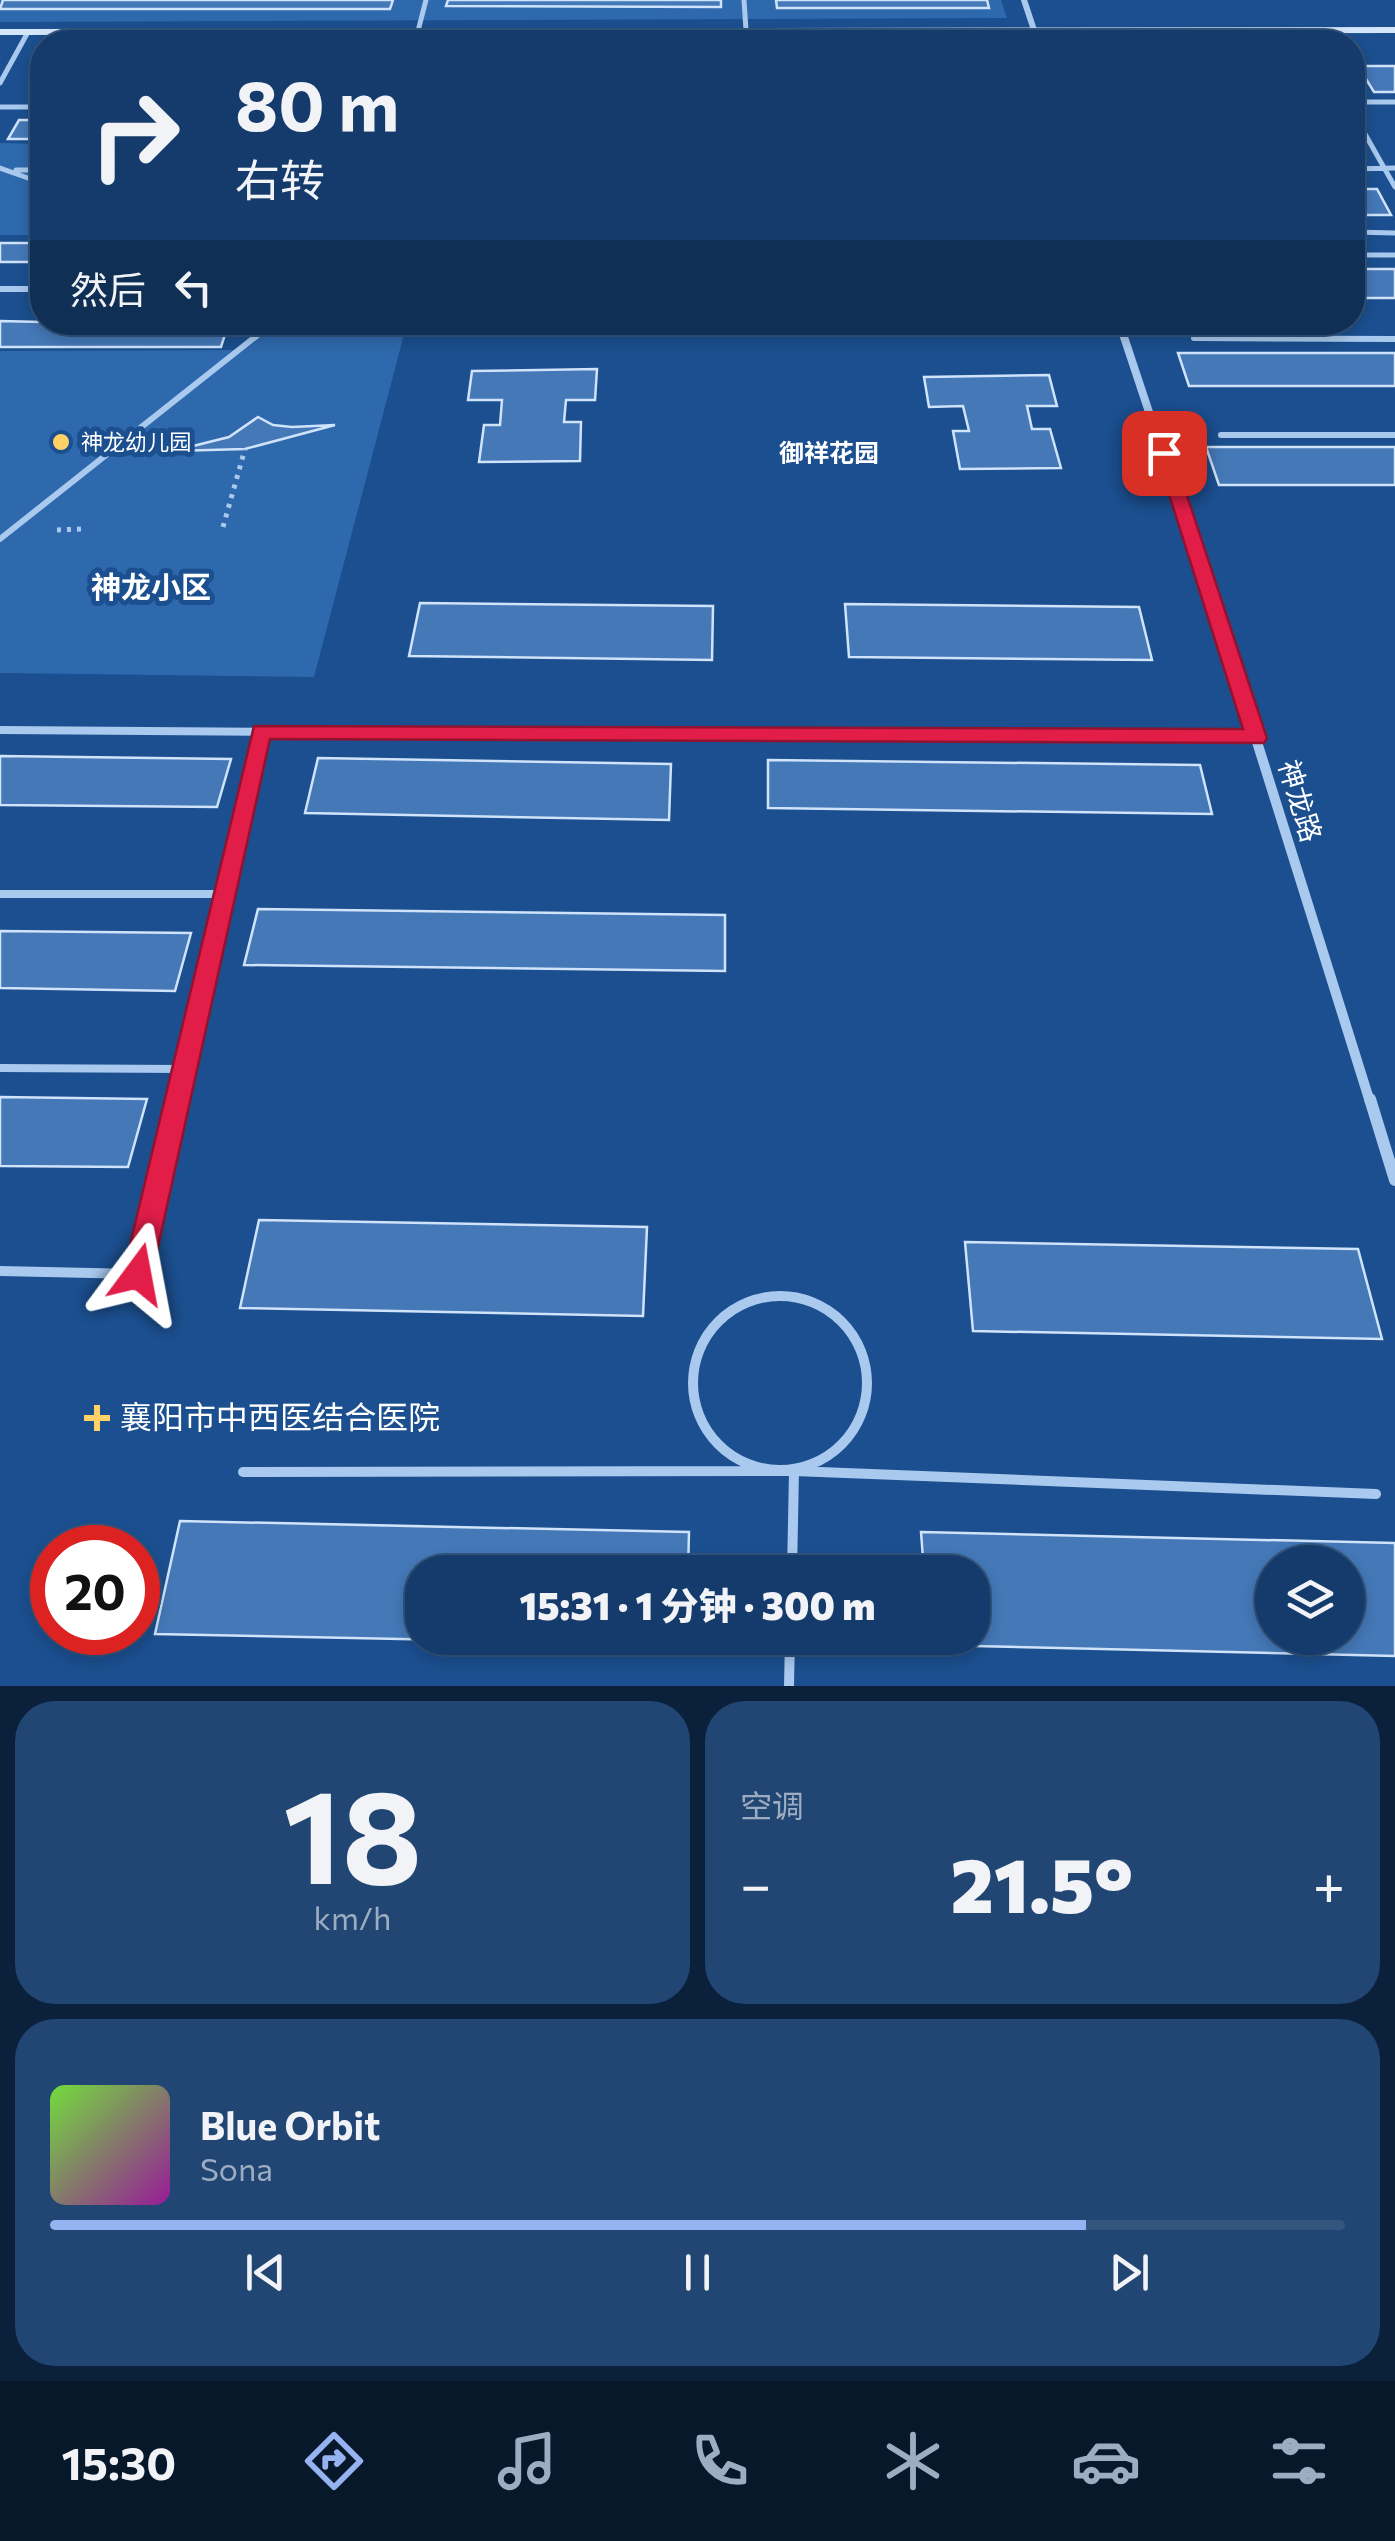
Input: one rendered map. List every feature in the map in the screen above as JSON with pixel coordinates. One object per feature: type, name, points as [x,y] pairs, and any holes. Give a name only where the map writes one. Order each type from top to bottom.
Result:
[{"type":"street","points":[[1024,0],[1034,30]]},
{"type":"street","points":[[1365,31],[1395,30]]},
{"type":"street","points":[[0,32],[28,32]]},
{"type":"street","name":"神龙路","points":[[1124,335],[1187,518],[1395,1180]]},
{"type":"lane","points":[[418,30],[426,0]]},
{"type":"lane","points":[[744,0],[746,30]]},
{"type":"lane","points":[[0,82],[28,32]]},
{"type":"lane","points":[[1365,102],[1395,102]]},
{"type":"lane","points":[[0,107],[30,107]]},
{"type":"lane","points":[[1365,133],[1395,187]]},
{"type":"lane","points":[[1365,168],[1395,168]]},
{"type":"lane","points":[[3,169],[30,170]]},
{"type":"lane","points":[[3,169],[30,178]]},
{"type":"lane","points":[[1365,232],[1395,232]]},
{"type":"lane","points":[[1365,255],[1395,255]]},
{"type":"lane","points":[[0,289],[30,289]]},
{"type":"lane","points":[[0,539],[258,335]]},
{"type":"lane","points":[[1194,338],[1395,340]]},
{"type":"lane","points":[[1221,435],[1395,435]]},
{"type":"lane","points":[[0,730],[1256,738]]},
{"type":"lane","points":[[0,1271],[138,1274],[261,731]]},
{"type":"lane","points":[[0,894],[224,894]]},
{"type":"lane","points":[[0,1068],[184,1069]]},
{"type":"lane","points":[[243,1472],[794,1471],[822,1462],[844,1445],[859,1421],[867,1394],[865,1366],[854,1339],[836,1318],[813,1303],[787,1296],[758,1297],[733,1308],[711,1327],[697,1352],[692,1381],[697,1411],[712,1437],[735,1458],[764,1470],[794,1471],[1376,1494]]},
{"type":"lane","points":[[792,1555],[794,1471]]},
{"type":"lane","points":[[789,1686],[790,1655]]},
{"type":"path","points":[[223,527],[246,449]]},
{"type":"shaded area","points":[[0,0],[1001,0],[1007,18],[0,22]]},
{"type":"shaded area","points":[[0,143],[30,144],[30,235],[0,235]]},
{"type":"shaded area","points":[[258,335],[404,335],[314,677],[0,673],[0,351],[239,350]]},
{"type":"building","points":[[3,0],[393,0],[390,9],[0,9]]},
{"type":"building","points":[[448,0],[721,0],[721,7],[446,6]]},
{"type":"building","points":[[776,0],[987,0],[989,8],[777,8]]},
{"type":"building","points":[[1365,66],[1395,66],[1395,92],[1374,92],[1365,77]]},
{"type":"building","points":[[19,120],[30,120],[30,139],[8,139]]},
{"type":"building","points":[[1365,189],[1377,189],[1391,215],[1365,215]]},
{"type":"building","points":[[0,243],[30,243],[30,262],[0,262]]},
{"type":"building","points":[[1365,269],[1395,269],[1395,298],[1365,298]]},
{"type":"building","points":[[0,321],[30,322],[30,335],[225,335],[221,347],[0,347]]},
{"type":"building","points":[[1178,353],[1395,353],[1395,386],[1189,386]]},
{"type":"building","points":[[597,369],[595,400],[566,400],[564,422],[581,422],[580,461],[479,462],[484,425],[500,425],[502,400],[468,400],[472,371]]},
{"type":"building","points":[[1049,375],[1057,406],[1027,406],[1032,429],[1050,429],[1061,468],[960,469],[953,431],[969,431],[963,406],[929,407],[924,377]]},
{"type":"building","points":[[258,417],[273,425],[292,427],[335,425],[245,449],[173,451],[229,437]]},
{"type":"building","points":[[1206,447],[1395,447],[1395,485],[1219,485]]},
{"type":"building","points":[[420,603],[713,606],[712,660],[409,656]]},
{"type":"building","points":[[845,604],[1139,607],[1152,660],[849,657]]},
{"type":"building","points":[[0,756],[231,759],[217,807],[0,805]]},
{"type":"building","points":[[318,758],[671,764],[669,820],[305,813]]},
{"type":"building","points":[[768,760],[1200,765],[1212,814],[768,808]]},
{"type":"building","points":[[258,909],[725,915],[725,971],[244,965]]},
{"type":"building","points":[[0,931],[191,933],[175,991],[0,988]]},
{"type":"building","points":[[0,1097],[147,1099],[128,1167],[0,1166]]},
{"type":"building","points":[[259,1220],[647,1227],[643,1316],[240,1308]]},
{"type":"building","points":[[965,1242],[1358,1249],[1382,1339],[973,1331]]},
{"type":"building","points":[[180,1521],[689,1532],[688,1555],[405,1555],[405,1639],[160,1634],[160,1611]]},
{"type":"building","points":[[921,1532],[1395,1543],[1395,1656],[1353,1655],[1365,1655],[1365,1545],[1255,1545],[1255,1653],[990,1646],[990,1555],[923,1555]]},
{"type":"place","name":"神龙幼儿园","points":[[61,442]]},
{"type":"place","name":"襄阳市中西医结合医院","points":[[97,1418]]},
{"type":"district","name":"御祥花园","points":[[829,453]]},
{"type":"district","name":"神龙小区","points":[[151,588]]},
{"type":"route","points":[[138,1274],[261,731],[1256,738],[1164,453]]}]
